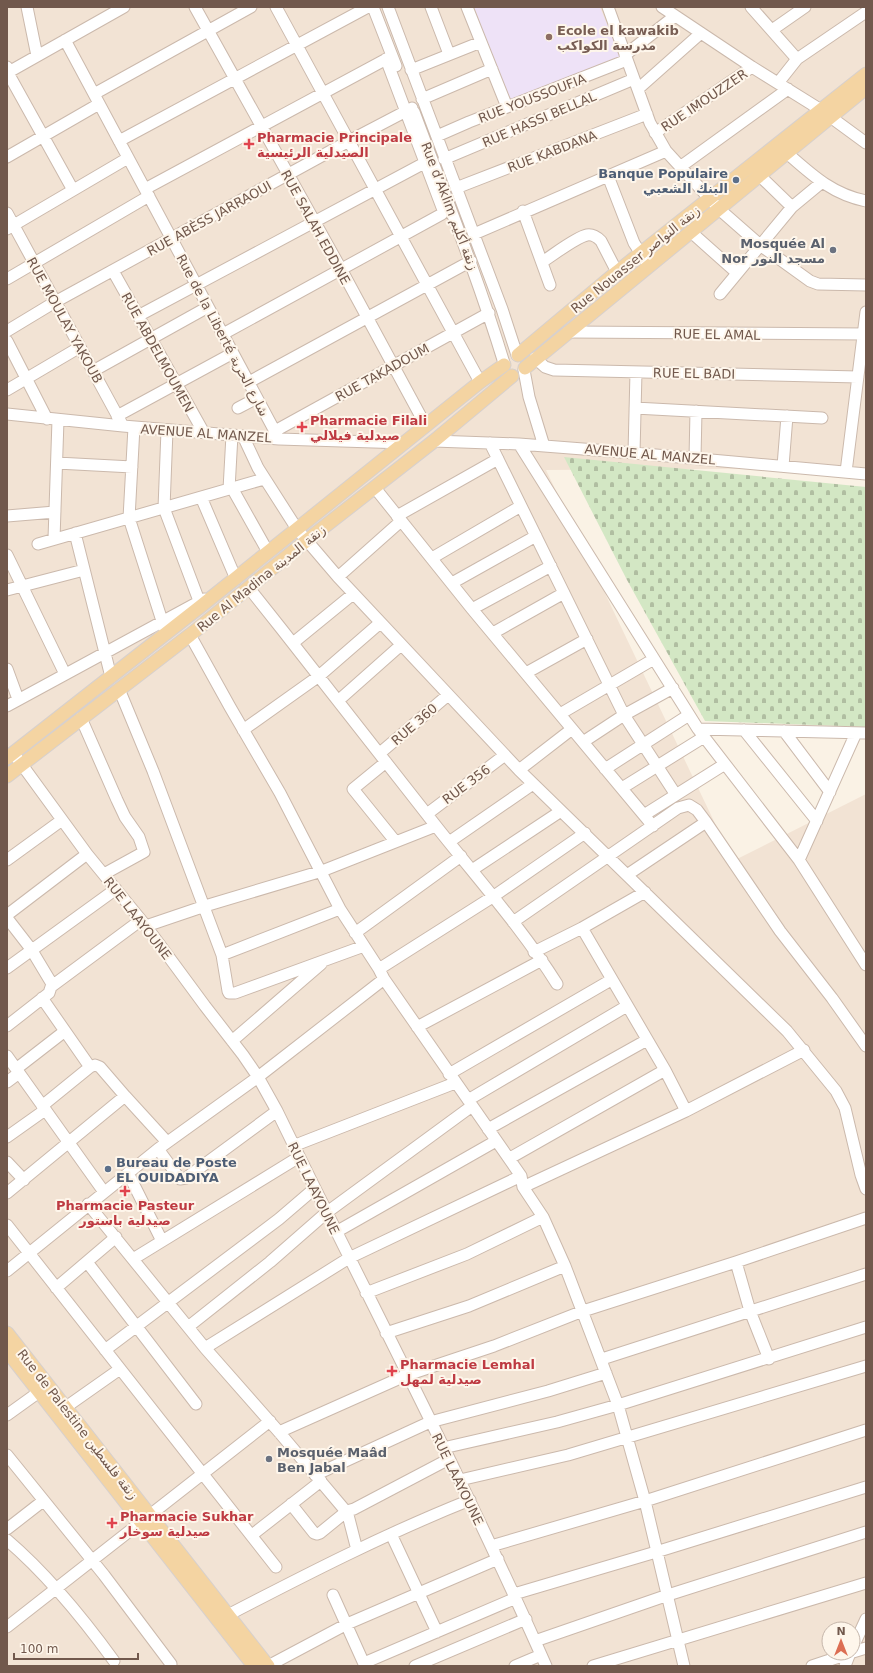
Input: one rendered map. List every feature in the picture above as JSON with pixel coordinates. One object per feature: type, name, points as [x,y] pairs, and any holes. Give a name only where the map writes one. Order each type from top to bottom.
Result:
[{"type":"main road","name":"Rue Nouasser زنقة النواصر","points":[[518,372],[787,153],[866,74]]},
{"type":"main road","name":"Rue Nouasser زنقة النواصر","points":[[517,355],[617,272],[709,199],[826,113],[866,88]]},
{"type":"main road","points":[[517,355],[523,359],[518,372],[505,370],[504,364],[507,357],[517,355]]},
{"type":"main road","name":"Rue Al Madina زنقة المدينة","points":[[10,755],[166,634],[201,604],[236,579],[504,364]]},
{"type":"main road","name":"Rue Al Madina زنقة المدينة","points":[[7,776],[250,588],[306,541],[375,488],[518,372]]},
{"type":"main road","name":"Rue de Palestine زنقة فلسطين","points":[[7,1333],[66,1407],[146,1519]]},
{"type":"main road","name":"Rue de Palestine زنقة فلسطين","points":[[7,1351],[39,1392],[146,1519],[224,1619],[268,1666]]},
{"type":"main road","name":"Rue de Palestine زنقة فلسطين","points":[[224,1619],[254,1666]]},
{"type":"street","points":[[27,7],[37,56]]},
{"type":"street","points":[[73,190],[7,71],[37,56],[122,7]]},
{"type":"street","name":"RUE SALAH EDDINE","points":[[195,7],[287,175],[341,269],[366,318],[426,426]]},
{"type":"street","points":[[94,94],[251,7]]},
{"type":"street","points":[[276,7],[480,382]]},
{"type":"street","points":[[119,141],[368,7]]},
{"type":"street","name":"Rue d’Aklim زنقة أكليم","points":[[373,7],[389,57],[428,161],[471,261],[489,313],[504,364]]},
{"type":"street","name":"Rue d’Aklim زنقة أكليم","points":[[388,7],[437,136],[444,159],[502,309],[517,355]]},
{"type":"street","points":[[431,7],[449,54]]},
{"type":"street","points":[[467,7],[507,107]]},
{"type":"street","points":[[608,7],[655,133],[666,151],[709,199],[760,245],[814,283],[866,285]]},
{"type":"street","points":[[662,7],[752,67],[826,113],[866,143]]},
{"type":"street","points":[[751,7],[797,59]]},
{"type":"street","points":[[772,30],[805,7]]},
{"type":"street","points":[[778,83],[797,59],[866,12]]},
{"type":"street","name":"RUE YOUSSOUFIA","points":[[437,136],[626,58],[675,16]]},
{"type":"street","name":"RUE HASSI BELLAL","points":[[444,159],[636,84],[701,33]]},
{"type":"street","name":"Rue de la Liberté شارع الحرية","points":[[65,40],[277,435]]},
{"type":"street","points":[[411,70],[481,42]]},
{"type":"street","points":[[7,279],[34,264],[147,193],[261,127],[389,57]]},
{"type":"street","name":"RUE IMOUZZER","points":[[655,133],[752,67]]},
{"type":"street","points":[[422,99],[492,69]]},
{"type":"street","points":[[680,167],[788,89]]},
{"type":"street","points":[[7,157],[99,104]]},
{"type":"street","name":"RUE ABÈSS JARRAOUI","points":[[7,331],[55,302],[349,140],[409,109]]},
{"type":"street","name":"RUE KABDANA","points":[[456,188],[647,114]]},
{"type":"street","points":[[474,234],[524,211],[666,151]]},
{"type":"street","points":[[787,153],[821,183],[842,194],[866,201]]},
{"type":"street","points":[[10,227],[128,158]]},
{"type":"street","points":[[138,316],[428,161],[443,210],[442,214],[223,334]]},
{"type":"street","points":[[608,176],[629,231],[640,254],[648,266]]},
{"type":"street","points":[[760,176],[792,207]]},
{"type":"street","points":[[720,294],[792,207],[821,183]]},
{"type":"street","points":[[524,211],[550,285]]},
{"type":"street","name":"RUE MOULAY YAKOUB","points":[[7,213],[10,227],[34,264],[117,416],[129,427]]},
{"type":"street","points":[[691,232],[737,273]]},
{"type":"street","points":[[542,262],[583,236],[591,235],[601,241],[617,272]]},
{"type":"street","points":[[249,382],[471,261]]},
{"type":"street","name":"RUE ABDELMOUMEN","points":[[113,271],[204,433]]},
{"type":"street","points":[[93,371],[208,306]]},
{"type":"street","points":[[846,472],[865,335],[866,312]]},
{"type":"street","name":"RUE TAKADOUM","points":[[277,435],[392,366],[489,313]]},
{"type":"street","name":"RUE EL AMAL","points":[[568,332],[865,335]]},
{"type":"street","points":[[7,341],[26,379],[53,419],[57,463],[54,539]]},
{"type":"street","points":[[7,390],[80,347]]},
{"type":"street","points":[[117,416],[233,353]]},
{"type":"street","name":"RUE EL BADI","points":[[535,358],[545,367],[554,370],[858,377]]},
{"type":"street","points":[[518,372],[529,397],[544,446]]},
{"type":"street","points":[[634,453],[636,372]]},
{"type":"street","points":[[238,408],[257,398]]},
{"type":"street","points":[[635,408],[822,418]]},
{"type":"street","points":[[695,458],[696,411]]},
{"type":"street","name":"AVENUE AL MANZEL","points":[[7,414],[129,427],[243,436],[277,435],[405,443]]},
{"type":"street","points":[[783,466],[787,416]]},
{"type":"street","points":[[129,427],[132,467],[128,518],[166,634]]},
{"type":"street","points":[[7,706],[162,621],[201,604],[164,508],[168,430]]},
{"type":"street","points":[[232,435],[231,489],[268,552]]},
{"type":"street","points":[[243,436],[252,458],[264,479],[297,529],[353,594],[519,770],[788,1031],[804,1050],[836,1091],[845,1108],[861,1175],[866,1189]]},
{"type":"street","name":"AVENUE AL MANZEL","points":[[434,440],[519,444],[634,453],[866,474]]},
{"type":"street","points":[[490,443],[624,714],[676,794]]},
{"type":"street","points":[[519,444],[689,715],[701,733],[799,860],[866,966]]},
{"type":"street","points":[[338,577],[399,518],[498,459]]},
{"type":"street","points":[[57,463],[132,467]]},
{"type":"street","points":[[38,544],[264,479]]},
{"type":"street","points":[[375,488],[472,609],[653,826]]},
{"type":"street","points":[[201,497],[236,579]]},
{"type":"street","points":[[432,558],[521,506]]},
{"type":"street","points":[[7,516],[55,512]]},
{"type":"street","points":[[75,534],[111,677]]},
{"type":"street","points":[[452,583],[536,536]]},
{"type":"street","points":[[7,555],[65,674]]},
{"type":"street","points":[[472,609],[551,566]]},
{"type":"street","points":[[7,590],[84,570]]},
{"type":"street","points":[[250,588],[436,826],[494,896],[534,952],[542,960],[557,984]]},
{"type":"street","points":[[493,634],[564,593]]},
{"type":"street","points":[[293,643],[353,594]]},
{"type":"street","points":[[243,730],[319,676],[380,623]]},
{"type":"street","points":[[190,635],[280,793],[322,871],[340,909],[384,979],[496,1141],[510,1158],[521,1176],[523,1187],[543,1217],[566,1266],[618,1405],[645,1501],[684,1666]]},
{"type":"street","points":[[526,673],[587,639]]},
{"type":"street","points":[[339,700],[401,645]]},
{"type":"street","points":[[560,714],[654,659]]},
{"type":"street","points":[[7,669],[18,700]]},
{"type":"street","points":[[583,742],[624,714],[673,688]]},
{"type":"street","points":[[119,689],[222,955],[228,991],[232,994],[364,946]]},
{"type":"street","name":"RUE 360","points":[[395,841],[353,789],[448,694]]},
{"type":"street","points":[[605,769],[689,715]]},
{"type":"street","points":[[81,718],[116,800],[125,817],[139,837],[144,852],[104,874]]},
{"type":"street","points":[[519,770],[572,729]]},
{"type":"street","points":[[744,730],[817,821]]},
{"type":"street","points":[[622,788],[658,766],[701,733],[744,730],[861,733],[830,792],[799,860]]},
{"type":"street","points":[[784,731],[830,792]]},
{"type":"street","name":"RUE LAAYOUNE","points":[[10,755],[22,764],[87,854],[144,923],[258,1077],[277,1111],[314,1189],[470,1500],[526,1619],[546,1666]]},
{"type":"street","name":"RUE 356","points":[[427,814],[505,755]]},
{"type":"street","points":[[644,815],[725,764]]},
{"type":"street","points":[[449,842],[533,784]]},
{"type":"street","points":[[513,922],[653,826],[684,806],[688,806],[697,810],[706,822],[780,931],[866,1044]]},
{"type":"street","points":[[472,870],[561,811]]},
{"type":"street","points":[[7,860],[62,820]]},
{"type":"street","points":[[627,875],[706,822]]},
{"type":"street","points":[[9,1020],[49,993],[52,986],[144,923],[322,871],[436,826]]},
{"type":"street","points":[[379,969],[494,896],[585,834]]},
{"type":"street","points":[[7,914],[87,854]]},
{"type":"street","points":[[355,933],[461,856]]},
{"type":"street","points":[[7,968],[31,949],[116,889]]},
{"type":"street","points":[[534,952],[582,928],[646,892]]},
{"type":"street","points":[[222,955],[340,909]]},
{"type":"street","points":[[7,918],[31,949],[52,986]]},
{"type":"street","points":[[582,928],[611,980],[665,1070],[686,1111]]},
{"type":"street","points":[[232,1041],[326,960]]},
{"type":"street","points":[[417,1027],[542,960]]},
{"type":"street","points":[[7,1271],[88,1204],[167,1142],[258,1077],[384,979]]},
{"type":"street","points":[[293,1146],[452,1078],[611,980]]},
{"type":"street","points":[[42,998],[90,1067]]},
{"type":"street","points":[[188,1327],[270,1262],[326,1213],[470,1103],[627,1006]]},
{"type":"street","points":[[7,1082],[66,1031]]},
{"type":"street","points":[[488,1129],[647,1040]]},
{"type":"street","points":[[523,1187],[686,1111],[804,1050]]},
{"type":"street","points":[[7,1056],[104,1192]]},
{"type":"street","points":[[7,1138],[90,1067],[95,1065],[100,1067],[167,1142]]},
{"type":"street","points":[[510,1158],[665,1070]]},
{"type":"street","points":[[7,1192],[24,1180],[125,1096]]},
{"type":"street","points":[[158,1149],[180,1179],[186,1178],[277,1111]]},
{"type":"street","points":[[336,1232],[496,1141]]},
{"type":"street","points":[[133,1258],[299,1157]]},
{"type":"street","points":[[7,1162],[24,1180]]},
{"type":"street","points":[[128,1173],[162,1241]]},
{"type":"street","points":[[205,1348],[349,1258],[521,1176]]},
{"type":"street","points":[[105,1350],[279,1219],[314,1189]]},
{"type":"street","points":[[88,1204],[205,1348],[347,1511],[357,1550]]},
{"type":"street","points":[[366,1293],[467,1254],[543,1217]]},
{"type":"street","points":[[279,1432],[407,1375],[494,1346],[583,1311],[736,1262],[866,1218]]},
{"type":"street","points":[[7,1225],[276,1567]]},
{"type":"street","points":[[56,1288],[116,1237]]},
{"type":"street","points":[[87,1262],[196,1404]]},
{"type":"street","points":[[736,1262],[750,1311],[768,1359]]},
{"type":"street","points":[[386,1333],[469,1306],[566,1266]]},
{"type":"street","points":[[602,1360],[866,1274]]},
{"type":"street","points":[[443,1448],[557,1422],[618,1405],[866,1328]]},
{"type":"street","points":[[460,1480],[568,1455],[866,1366]]},
{"type":"street","points":[[66,1407],[120,1369]]},
{"type":"street","points":[[252,1535],[291,1504],[318,1478],[430,1422],[548,1391],[606,1373]]},
{"type":"street","points":[[7,1414],[39,1392]]},
{"type":"street","points":[[7,1627],[270,1421]]},
{"type":"street","points":[[491,1546],[645,1501],[866,1430]]},
{"type":"street","points":[[7,1456],[171,1664]]},
{"type":"street","points":[[291,1504],[314,1533],[317,1534],[347,1511],[449,1459]]},
{"type":"street","points":[[333,1595],[365,1665],[515,1596],[866,1486]]},
{"type":"street","points":[[224,1619],[296,1580],[357,1550],[470,1500]]},
{"type":"street","points":[[7,1530],[43,1501]]},
{"type":"street","points":[[535,1642],[668,1595],[866,1532]]},
{"type":"street","points":[[391,1534],[437,1632]]},
{"type":"street","points":[[7,1540],[30,1560],[57,1588],[114,1661]]},
{"type":"street","points":[[268,1666],[347,1624],[498,1559]]},
{"type":"street","points":[[593,1666],[866,1583]]},
{"type":"street","points":[[415,1666],[526,1619]]},
{"type":"street","points":[[861,1630],[866,1619]]},
{"type":"street","points":[[514,1666],[541,1655]]},
{"type":"street","points":[[812,1666],[827,1661]]},
{"type":"shaded area","points":[[7,7],[866,7],[866,474],[846,468],[546,470],[733,861],[866,794],[866,1666],[7,1666]]},
{"type":"shaded area","name":"Ecole el kawakib مدرسة الكواكب","points":[[474,7],[600,7],[624,66],[513,110]]},
{"type":"green space","points":[[564,457],[866,487],[866,727],[705,721],[627,580]]},
{"type":"place","name":"Ecole el kawakib مدرسة الكواكب","points":[[549,37]]},
{"type":"place","name":"Pharmacie Principale الصيدلية الرئيسية","points":[[249,144]]},
{"type":"place","name":"Banque Populaire البنك الشعبي","points":[[736,180]]},
{"type":"place","name":"Mosquée Al Nor مسجد النور","points":[[833,250]]},
{"type":"place","name":"Pharmacie Filali صيدلية فيلالي","points":[[302,427]]},
{"type":"place","name":"Bureau de Poste EL OUIDADIYA","points":[[108,1169]]},
{"type":"place","name":"Pharmacie Pasteur صيدلية باستور","points":[[125,1191]]},
{"type":"place","name":"Pharmacie Lemhal صيدلية لمهل","points":[[392,1371]]},
{"type":"place","name":"Mosquée Maâd Ben Jabal","points":[[269,1459]]},
{"type":"place","name":"Pharmacie Sukhar صيدلية سوخار","points":[[112,1523]]}]
